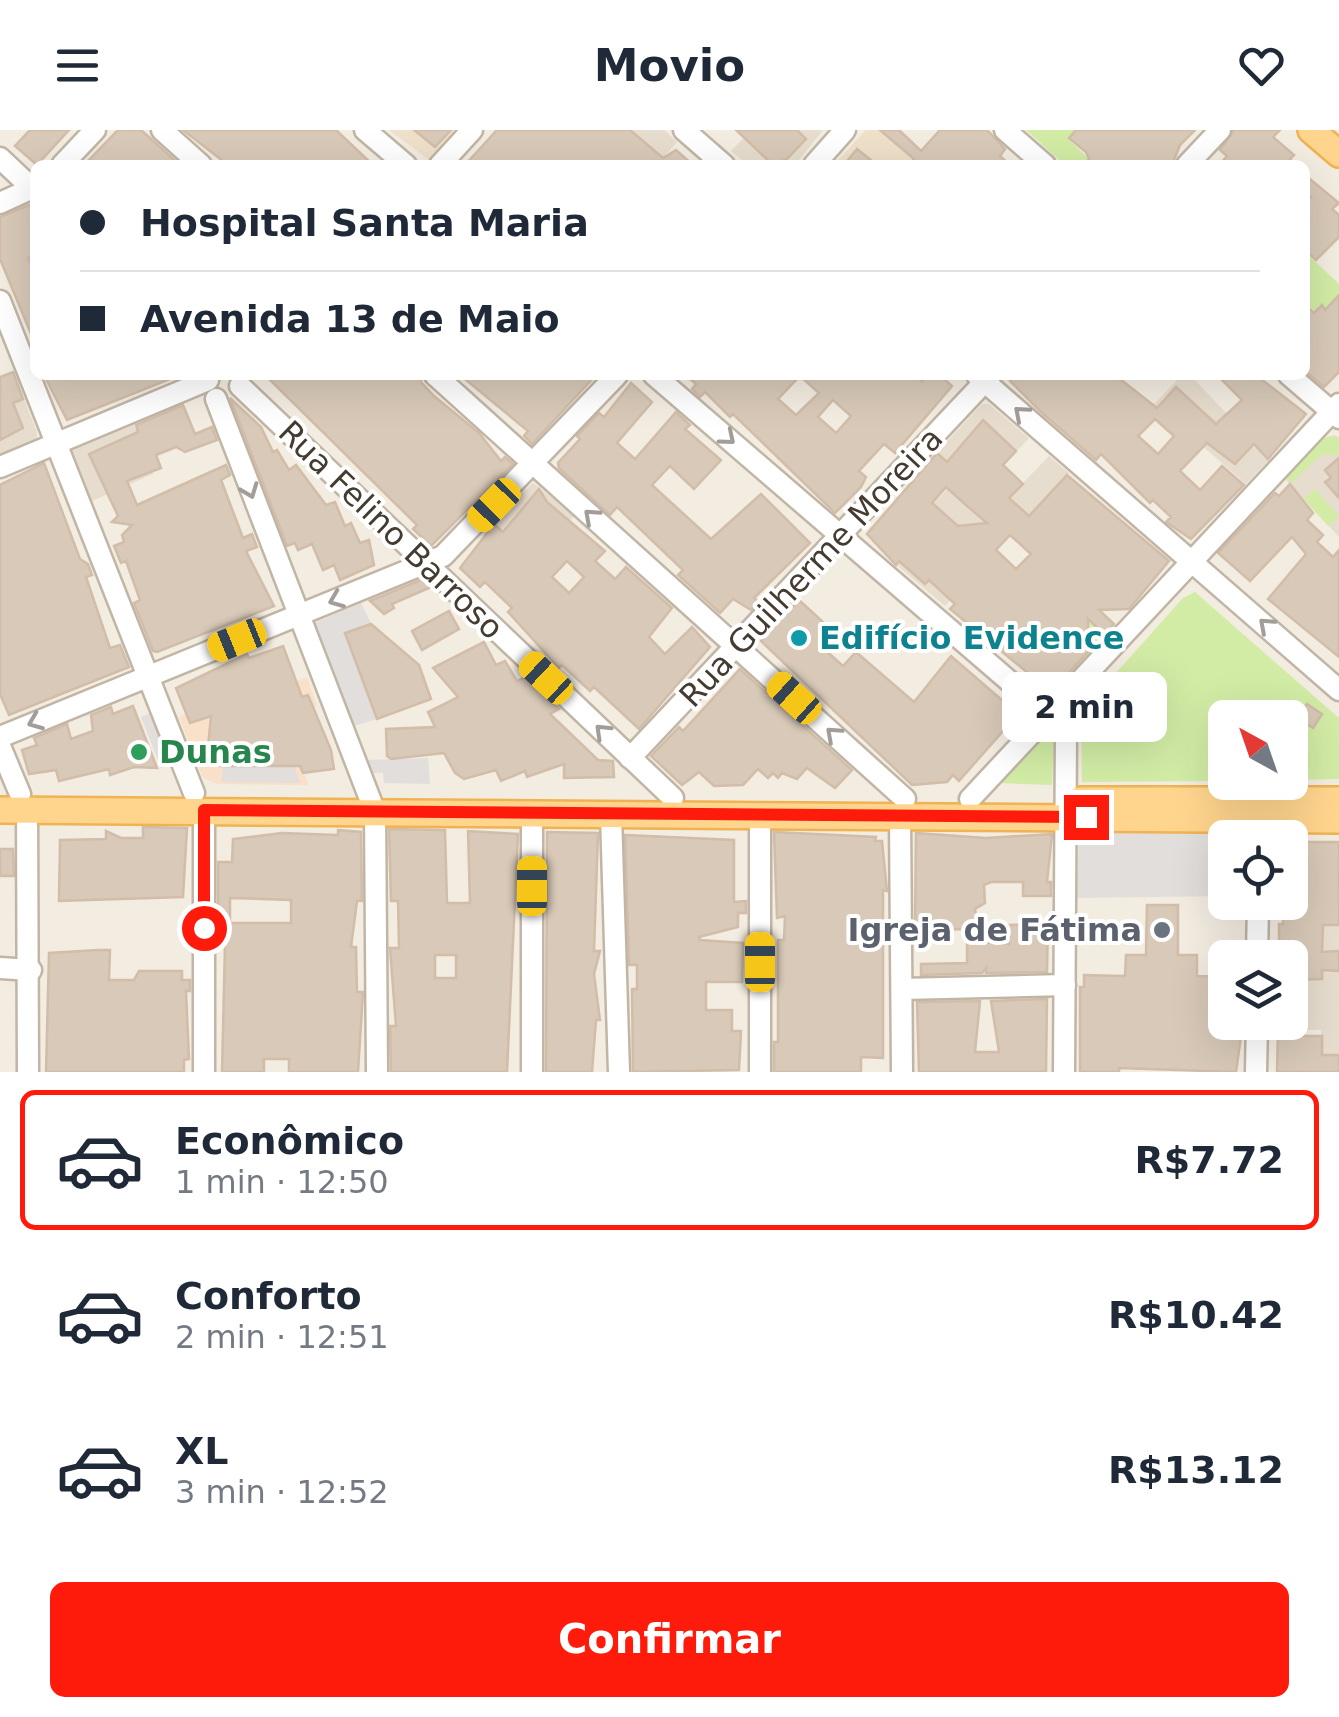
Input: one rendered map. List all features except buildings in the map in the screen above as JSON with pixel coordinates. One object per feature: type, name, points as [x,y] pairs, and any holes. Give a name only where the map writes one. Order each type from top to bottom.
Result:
[{"type":"main road","points":[[1311,130],[1339,154]]},
{"type":"main road","points":[[12,802],[371,804],[673,798],[903,808],[1066,808],[1339,800]]},
{"type":"main road","points":[[371,804],[611,815],[760,815],[903,808],[970,799],[1208,823]]},
{"type":"main road","points":[[1308,823],[1339,820]]},
{"type":"street","points":[[67,160],[95,130]]},
{"type":"street","points":[[162,130],[195,160]]},
{"type":"street","points":[[365,130],[400,160]]},
{"type":"street","points":[[445,160],[472,130]]},
{"type":"street","points":[[684,130],[718,160]]},
{"type":"street","points":[[818,160],[845,130]]},
{"type":"street","points":[[1006,130],[1040,160]]},
{"type":"street","points":[[1192,160],[1220,130]]},
{"type":"street","points":[[0,158],[30,185]]},
{"type":"street","points":[[0,203],[30,191]]},
{"type":"street","points":[[0,302],[199,802],[204,1072]]},
{"type":"street","points":[[210,382],[232,399],[241,380]]},
{"type":"street","name":"Rua Felino Barroso","points":[[241,380],[673,798]]},
{"type":"street","points":[[441,380],[738,649],[903,808],[902,1072]]},
{"type":"street","points":[[0,737],[427,564],[456,547],[612,380]]},
{"type":"street","points":[[660,380],[843,535],[1048,714],[1067,735],[1064,1072]]},
{"type":"street","name":"Rua Guilherme Moreira","points":[[630,758],[738,649],[981,380]]},
{"type":"street","points":[[987,380],[1339,690]]},
{"type":"street","points":[[970,799],[1337,412],[1295,380]]},
{"type":"street","points":[[0,467],[210,382]]},
{"type":"street","points":[[210,382],[371,804],[377,1072]]},
{"type":"street","points":[[0,746],[12,802],[31,970],[28,1072]]},
{"type":"street","points":[[532,812],[532,1072]]},
{"type":"street","points":[[611,815],[619,1072]]},
{"type":"street","points":[[760,815],[760,1072]]},
{"type":"street","points":[[0,968],[31,970]]},
{"type":"street","points":[[902,989],[1065,986]]},
{"type":"street","points":[[1256,1040],[1256,1072]]},
{"type":"shaded area","points":[[389,130],[458,130],[429,160]]},
{"type":"shaded area","points":[[599,130],[664,130],[677,142],[661,160],[572,160]]},
{"type":"shaded area","points":[[751,130],[823,130],[799,160],[742,160],[731,151]]},
{"type":"shaded area","points":[[866,130],[880,130],[913,160],[839,160]]},
{"type":"shaded area","points":[[1177,380],[1195,380],[1270,459],[1246,484],[1154,404]]},
{"type":"shaded area","points":[[19,387],[37,432],[36,442],[0,456],[0,395]]},
{"type":"shaded area","points":[[982,404],[989,404],[1029,438],[966,505],[985,522],[1049,456],[1069,473],[945,606],[885,555],[947,489],[923,467]]},
{"type":"shaded area","points":[[132,420],[153,474],[92,501],[72,451],[74,446]]},
{"type":"shaded area","points":[[1323,438],[1339,438],[1339,537],[1285,479]]},
{"type":"shaded area","points":[[533,483],[575,515],[532,559],[492,522]]},
{"type":"shaded area","points":[[361,603],[371,623],[345,634],[377,719],[354,726],[314,623]]},
{"type":"shaded area","points":[[307,677],[317,706],[282,721],[309,785],[217,784],[203,778],[179,717],[209,705],[243,702]]},
{"type":"shaded area","points":[[150,713],[170,764],[161,768],[141,717]]},
{"type":"shaded area","points":[[428,758],[430,784],[384,783],[383,773],[372,773],[367,760]]},
{"type":"shaded area","points":[[223,766],[294,766],[300,783],[222,782]]},
{"type":"shaded area","points":[[1208,826],[1208,896],[1077,898],[1079,828]]},
{"type":"shaded area","points":[[1321,925],[1339,925],[1339,1055],[1322,1055],[1321,1030],[1308,1030],[1308,948]]},
{"type":"green space","points":[[1026,130],[1076,130],[1069,140],[1088,158],[1059,160]]},
{"type":"green space","points":[[1310,257],[1339,284],[1339,298],[1321,316],[1310,307]]},
{"type":"green space","points":[[1323,438],[1339,438],[1339,455],[1321,455],[1290,484],[1287,477]]},
{"type":"green space","points":[[1315,489],[1339,516],[1328,526],[1304,499]]},
{"type":"green space","points":[[1195,592],[1339,718],[1339,779],[1308,780],[1308,700],[1208,700],[1208,781],[1082,782],[1081,712],[1183,598]]},
{"type":"green space","points":[[1069,602],[1097,629],[1099,645],[1053,694],[1046,694]]},
{"type":"green space","points":[[1050,726],[1054,730],[1052,785],[999,783]]},
{"type":"place","name":"Edifício Evidence","points":[[799,638]]},
{"type":"place","name":"Dunas","points":[[139,752]]},
{"type":"place","name":"Igreja de Fátima","points":[[1162,930]]},
{"type":"route","points":[[204,928],[204,810],[1086,817]]}]
